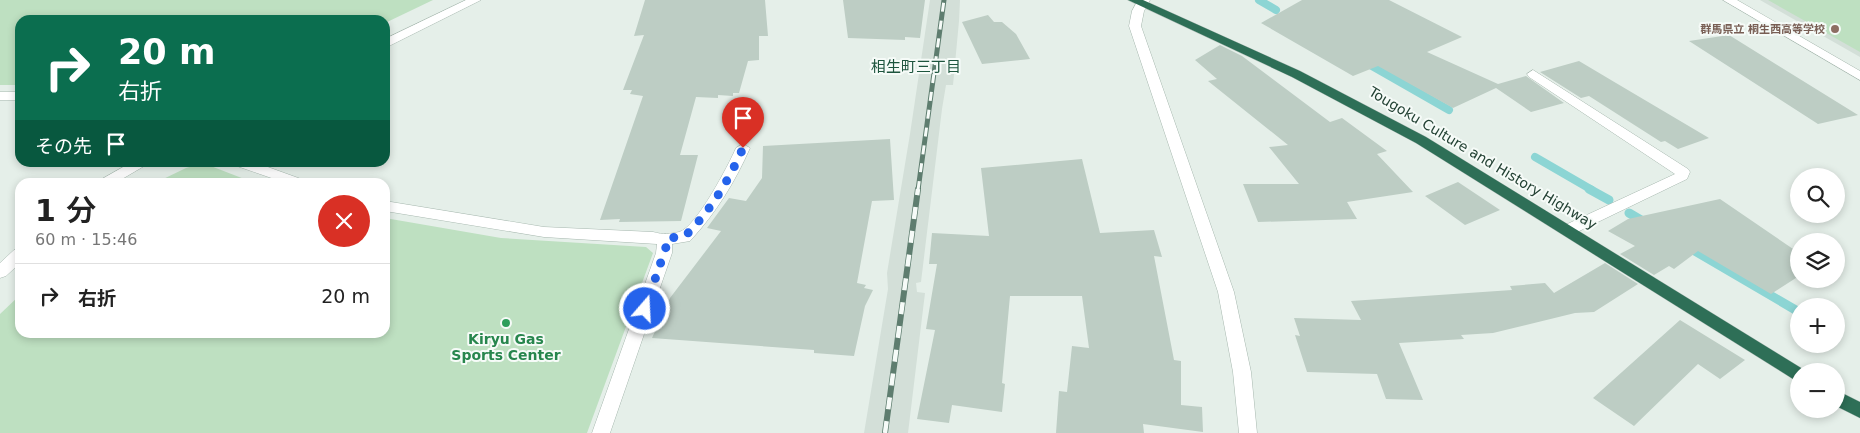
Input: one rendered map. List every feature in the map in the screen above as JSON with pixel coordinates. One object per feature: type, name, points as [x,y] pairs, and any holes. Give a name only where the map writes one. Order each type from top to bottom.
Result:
[{"type":"highway","name":"Tougoku Culture and History Highway","points":[[1140,1],[1335,93],[1421,140],[1790,368]]},
{"type":"highway","points":[[1845,402],[1860,411]]},
{"type":"street","points":[[390,42],[475,0]]},
{"type":"street","points":[[1729,0],[1860,76]]},
{"type":"street","points":[[1140,1],[1135,26],[1226,292],[1242,372],[1248,433]]},
{"type":"street","points":[[1533,74],[1683,172],[1682,176],[1568,230]]},
{"type":"street","points":[[0,96],[15,96]]},
{"type":"street","points":[[390,207],[535,230],[583,235],[653,237],[665,241],[675,237],[684,237],[696,226],[733,173],[743,148]]},
{"type":"street","points":[[114,178],[135,167]]},
{"type":"street","points":[[253,167],[285,178]]},
{"type":"street","points":[[602,433],[664,253],[665,241]]},
{"type":"street","points":[[0,272],[15,258]]},
{"type":"shaded area","points":[[930,0],[960,0],[959,21],[953,85],[946,85],[942,109],[921,282],[916,283],[917,292],[925,293],[908,433],[864,433],[888,289],[887,273]]},
{"type":"shaded area","name":"群馬県立 桐生西高等学校","points":[[1760,0],[1860,0],[1860,57]]},
{"type":"green space","points":[[0,0],[433,0],[390,21],[390,15],[15,15],[15,85],[0,85]]},
{"type":"green space","name":"群馬県立 桐生西高等学校","points":[[1768,0],[1860,0],[1860,52]]},
{"type":"green space","points":[[213,167],[242,178],[165,178],[186,168]]},
{"type":"green space","name":"Kiryu Gas Sports Center","points":[[390,219],[501,238],[646,247],[653,253],[587,433],[0,433],[0,314],[15,300],[15,338],[390,338]]},
{"type":"building","points":[[645,0],[765,0],[768,36],[759,36],[759,60],[748,61],[739,93],[733,93],[733,96],[718,95],[718,98],[696,97],[680,155],[698,155],[681,221],[619,222],[620,219],[600,220],[643,96],[630,94],[632,90],[623,90],[644,35],[634,36]]},
{"type":"building","points":[[843,0],[925,0],[920,38],[905,37],[905,40],[848,38]]},
{"type":"building","points":[[1302,0],[1389,0],[1462,37],[1427,52],[1498,84],[1526,76],[1564,103],[1531,112],[1496,88],[1453,108],[1378,66],[1353,76],[1261,23]]},
{"type":"building","points":[[988,15],[994,22],[1002,22],[1016,34],[1030,59],[982,64],[962,22]]},
{"type":"building","points":[[1729,35],[1858,115],[1818,124],[1689,41]]},
{"type":"building","points":[[1220,45],[1242,56],[1330,122],[1342,118],[1387,151],[1377,154],[1413,192],[1347,202],[1357,219],[1258,222],[1243,184],[1299,184],[1269,147],[1288,145],[1208,81],[1217,79],[1195,60]]},
{"type":"building","points":[[1579,61],[1709,138],[1678,149],[1665,141],[1661,142],[1589,96],[1581,98],[1540,72]]},
{"type":"building","points":[[890,139],[894,200],[872,201],[857,283],[866,285],[864,288],[873,290],[865,306],[854,356],[814,353],[814,350],[652,338],[670,298],[721,231],[707,228],[729,198],[746,201],[762,178],[763,146]]},
{"type":"building","points":[[1082,159],[1100,233],[1154,230],[1162,257],[1154,256],[1174,360],[1181,361],[1181,405],[1202,407],[1203,432],[1143,424],[1144,433],[1056,433],[1059,391],[1067,392],[1072,346],[1089,348],[1082,296],[1010,296],[1002,383],[1005,384],[1002,412],[952,405],[949,423],[917,419],[935,330],[926,329],[937,264],[929,264],[932,233],[989,236],[981,168]]},
{"type":"building","points":[[1458,182],[1500,210],[1465,225],[1425,196]]},
{"type":"building","points":[[1720,199],[1790,247],[1790,282],[1771,294],[1698,251],[1674,269],[1669,266],[1654,275],[1620,254],[1635,246],[1608,231],[1628,219]]},
{"type":"building","points":[[1605,263],[1638,284],[1594,312],[1575,313],[1493,333],[1461,335],[1464,339],[1399,343],[1423,400],[1386,399],[1377,374],[1307,372],[1295,335],[1300,336],[1294,318],[1361,320],[1351,301],[1512,290],[1510,286],[1545,283],[1554,293]]},
{"type":"building","points":[[1680,320],[1745,360],[1720,379],[1698,364],[1634,426],[1593,398]]},
{"type":"waterway","points":[[1259,0],[1276,10]]},
{"type":"waterway","points":[[1365,62],[1449,110]]},
{"type":"waterway","points":[[1535,157],[1592,190]]},
{"type":"waterway","points":[[1589,189],[1609,200]]},
{"type":"waterway","points":[[1629,213],[1646,223]]},
{"type":"waterway","points":[[1688,247],[1790,307]]},
{"type":"railway","points":[[918,190],[944,0]]},
{"type":"railway","points":[[885,433],[918,189]]},
{"type":"place","name":"群馬県立 桐生西高等学校","points":[[1835,29]]},
{"type":"place","name":"Kiryu Gas Sports Center","points":[[506,323]]},
{"type":"district","name":"相生町三丁目","points":[[916,67]]},
{"type":"route","points":[[645,309],[666,247],[665,241],[675,237],[684,237],[696,226],[733,173],[743,148]]}]
